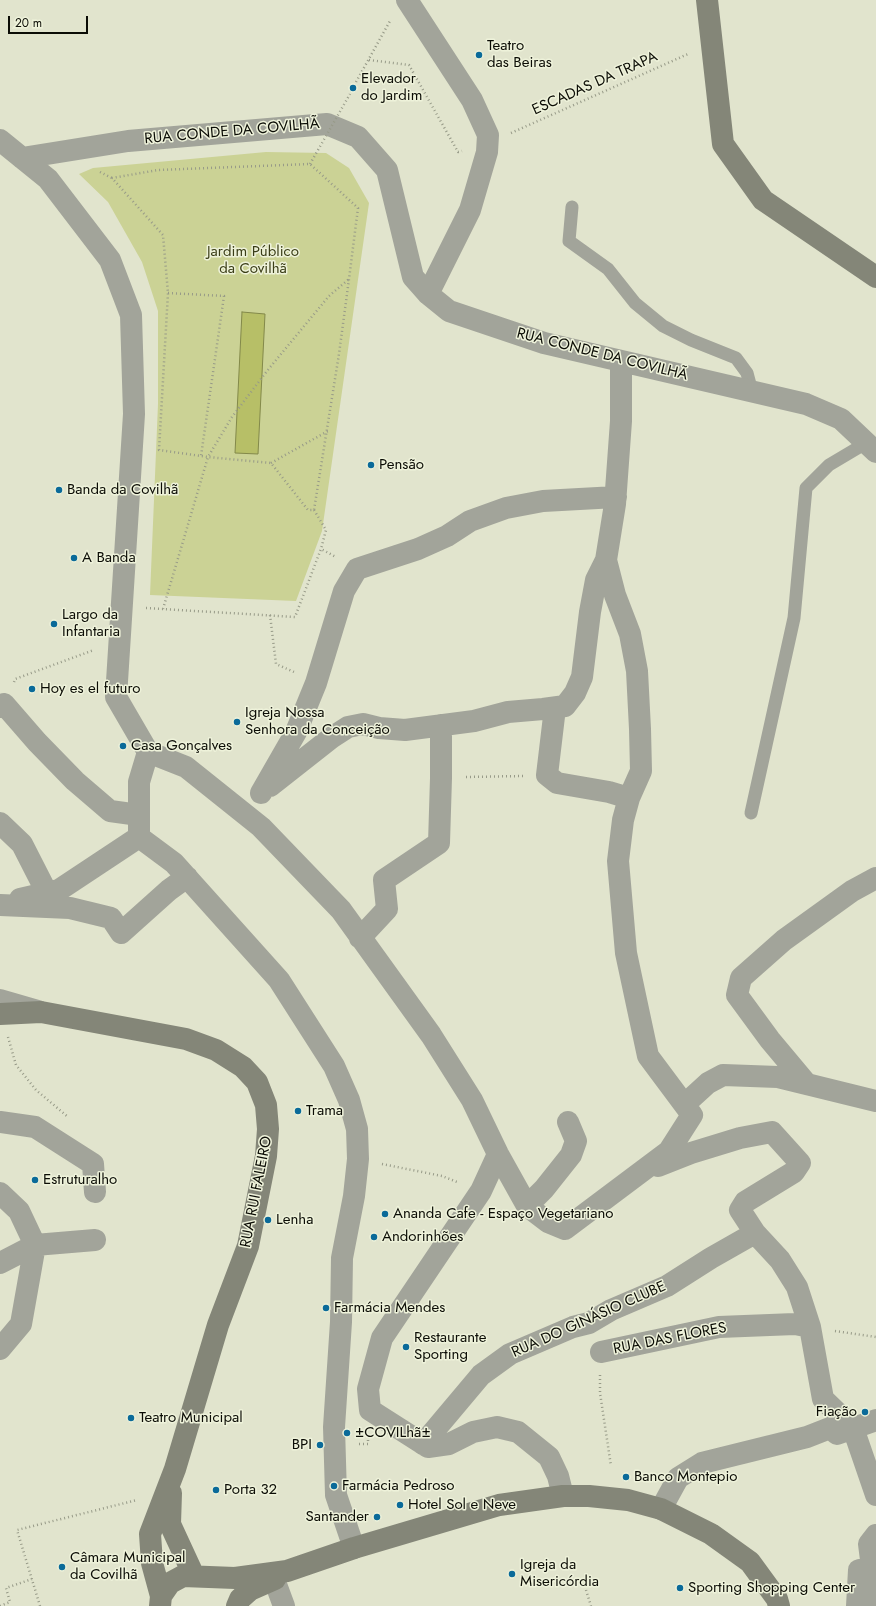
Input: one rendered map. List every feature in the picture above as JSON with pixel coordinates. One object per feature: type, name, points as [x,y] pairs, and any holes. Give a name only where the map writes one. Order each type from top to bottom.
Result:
[{"type":"main road","points":[[707,0],[723,144],[763,200],[876,276]]},
{"type":"main road","name":"RUA RUI FALEIRO","points":[[0,1014],[41,1012],[186,1039],[216,1050],[243,1067],[257,1082],[266,1105],[268,1129],[266,1156],[248,1246],[218,1325],[175,1469],[164,1494],[150,1534],[152,1563],[160,1601]]},
{"type":"main road","name":"RUA RUI FALEIRO","points":[[175,1469],[171,1494],[170,1524],[182,1553],[199,1576]]},
{"type":"main road","points":[[237,1606],[240,1599],[250,1590],[280,1575],[354,1548],[499,1505],[563,1496],[590,1496],[628,1500],[661,1509],[711,1534],[750,1562],[777,1599],[779,1606]]},
{"type":"main road","points":[[160,1601],[170,1583],[183,1576],[235,1578],[280,1575]]},
{"type":"main road","points":[[199,1576],[218,1584],[232,1606]]},
{"type":"street","points":[[407,0],[472,100],[488,135],[486,152],[470,210],[428,294]]},
{"type":"street","name":"RUA CONDE DA COVILHÃ","points":[[22,158],[128,141],[327,124],[358,137],[387,170],[413,277],[428,294],[449,311],[544,343],[806,404],[841,419],[871,447]]},
{"type":"street","points":[[0,140],[48,179],[110,260],[131,315],[134,414],[121,599],[116,697],[148,752],[186,767],[261,827],[340,910],[431,1035],[468,1093],[498,1154],[528,1206],[548,1222],[565,1229],[669,1151],[692,1115],[648,1056],[626,953],[618,861],[623,820],[629,798],[641,771],[640,729],[636,671],[630,634],[615,595],[606,560]]},
{"type":"street","points":[[240,810],[331,738],[348,727],[363,724],[379,728],[405,730],[474,721],[508,712],[565,706],[575,693],[582,677],[590,612],[596,580],[606,560],[616,497],[621,421],[621,362]]},
{"type":"street","points":[[261,793],[296,732],[316,683],[344,590],[357,569],[418,548],[447,536],[470,521],[506,508],[543,501],[616,497]]},
{"type":"street","points":[[2,705],[75,781],[110,811],[139,815]]},
{"type":"street","points":[[555,708],[547,775],[557,783],[610,792],[629,798]]},
{"type":"street","points":[[360,938],[387,909],[384,880],[439,844],[442,778],[442,725]]},
{"type":"street","points":[[139,837],[139,782],[148,752]]},
{"type":"street","points":[[0,822],[22,844],[47,893]]},
{"type":"street","points":[[139,837],[174,862],[279,980],[334,1066],[349,1100],[358,1129],[358,1159],[354,1196],[342,1258],[334,1427],[336,1495],[354,1548]]},
{"type":"street","points":[[0,905],[13,900],[59,890],[139,837]]},
{"type":"street","points":[[0,905],[70,908],[111,918],[121,933],[169,890],[187,877]]},
{"type":"street","points":[[806,1083],[770,1040],[737,995],[740,978],[784,940],[852,891],[876,878]]},
{"type":"street","points":[[0,1000],[41,1012]]},
{"type":"street","points":[[685,1104],[708,1083],[723,1075],[778,1076],[876,1101]]},
{"type":"street","points":[[0,1122],[35,1126],[93,1164],[95,1192]]},
{"type":"street","points":[[528,1206],[544,1189],[570,1155],[576,1141],[568,1122]]},
{"type":"street","points":[[642,1172],[691,1153],[740,1138],[772,1132],[800,1163],[794,1172],[745,1202],[740,1210],[755,1233],[780,1260],[797,1288],[810,1327],[824,1399],[853,1428],[876,1495]]},
{"type":"street","points":[[498,1154],[481,1191],[382,1338],[368,1389],[370,1410],[428,1447],[449,1444],[473,1432],[497,1427],[518,1432],[549,1457],[558,1476],[563,1496]]},
{"type":"street","points":[[0,1193],[19,1210],[35,1246],[21,1324],[0,1349]]},
{"type":"street","name":"RUA DO GINÁSIO CLUBE","points":[[422,1444],[481,1375],[510,1354],[573,1327],[589,1323],[612,1310],[667,1286],[755,1233]]},
{"type":"street","points":[[0,1263],[35,1246],[95,1240]]},
{"type":"street","name":"RUA DAS FLORES","points":[[601,1352],[718,1327],[795,1324],[810,1327]]},
{"type":"street","points":[[661,1509],[678,1478],[702,1463],[807,1437],[830,1428],[837,1434],[876,1420]]},
{"type":"street","points":[[875,1606],[869,1544],[876,1535]]},
{"type":"street","points":[[857,1606],[859,1570],[872,1568]]},
{"type":"street","points":[[280,1575],[284,1606]]},
{"type":"lane","points":[[572,207],[570,241],[608,270],[635,303],[663,326],[691,340],[736,358],[747,373],[752,392]]},
{"type":"lane","points":[[751,813],[794,618],[806,488],[829,465],[871,447]]},
{"type":"path","points":[[356,82],[380,39]]},
{"type":"path","name":"ESCADAS DA TRAPA","points":[[369,60],[409,65],[458,152],[487,144],[712,44]]},
{"type":"path","points":[[310,164],[350,94]]},
{"type":"path","points":[[328,431],[271,463],[208,457],[159,450],[168,293],[163,235],[112,178],[158,170],[310,164],[358,208],[349,279],[328,431],[314,510],[326,530],[321,548],[295,617],[163,609],[208,457],[232,417],[267,371],[329,296],[349,279]]},
{"type":"path","points":[[168,293],[224,296],[201,456]]},
{"type":"path","points":[[271,463],[308,510],[314,510]]},
{"type":"path","points":[[321,548],[357,569]]},
{"type":"path","points":[[270,615],[276,664],[316,683]]},
{"type":"path","points":[[2,705],[15,678],[119,640]]},
{"type":"path","points":[[442,778],[547,775]]},
{"type":"path","points":[[0,1014],[16,1066],[36,1090],[72,1120]]},
{"type":"path","points":[[358,1159],[442,1176],[481,1191]]},
{"type":"path","points":[[810,1327],[876,1337]]},
{"type":"path","points":[[600,1393],[611,1466]]},
{"type":"path","points":[[40,1606],[17,1530],[114,1505],[164,1494]]},
{"type":"path","points":[[0,1606],[10,1602],[6,1588],[32,1579]]},
{"type":"path","points":[[586,1590],[591,1606]]},
{"type":"green space","name":"Jardim Público da Covilhã","points":[[266,152],[326,153],[349,168],[369,203],[322,531],[296,601],[150,595],[158,404],[158,311],[142,262],[108,202],[79,174],[93,168]]},
{"type":"shaded area","points":[[242,312],[265,314],[258,454],[235,453]]},
{"type":"place","name":"Teatro das Beiras","points":[[479,55]]},
{"type":"place","name":"Elevador do Jardim","points":[[353,88]]},
{"type":"place","name":"Pensão","points":[[371,465]]},
{"type":"place","name":"Banda da Covilhã","points":[[59,490]]},
{"type":"place","name":"A Banda","points":[[74,558]]},
{"type":"place","name":"Largo da Infantaria","points":[[54,624]]},
{"type":"place","name":"Hoy es el futuro","points":[[32,689]]},
{"type":"place","name":"Igreja Nossa Senhora da Conceição","points":[[237,722]]},
{"type":"place","name":"Casa Gonçalves","points":[[123,746]]},
{"type":"place","name":"Trama","points":[[298,1111]]},
{"type":"place","name":"Estruturalho","points":[[35,1180]]},
{"type":"place","name":"Ananda Cafe - Espaço Vegetariano","points":[[385,1214]]},
{"type":"place","name":"Lenha","points":[[268,1220]]},
{"type":"place","name":"Andorinhões","points":[[374,1237]]},
{"type":"place","name":"Farmácia Mendes","points":[[326,1308]]},
{"type":"place","name":"Restaurante Sporting","points":[[406,1347]]},
{"type":"place","name":"Fiação","points":[[865,1412]]},
{"type":"place","name":"Teatro Municipal","points":[[131,1418]]},
{"type":"place","name":"±COVILhã±","points":[[347,1433]]},
{"type":"place","name":"BPI","points":[[320,1445]]},
{"type":"place","name":"Banco Montepio","points":[[626,1477]]},
{"type":"place","name":"Farmácia Pedroso","points":[[334,1486]]},
{"type":"place","name":"Porta 32","points":[[216,1490]]},
{"type":"place","name":"Hotel Sol e Neve","points":[[400,1505]]},
{"type":"place","name":"Santander","points":[[377,1517]]},
{"type":"place","name":"Câmara Municipal da Covilhã","points":[[62,1567]]},
{"type":"place","name":"Igreja da Misericórdia","points":[[512,1574]]},
{"type":"place","name":"Sporting Shopping Center","points":[[680,1588]]}]
